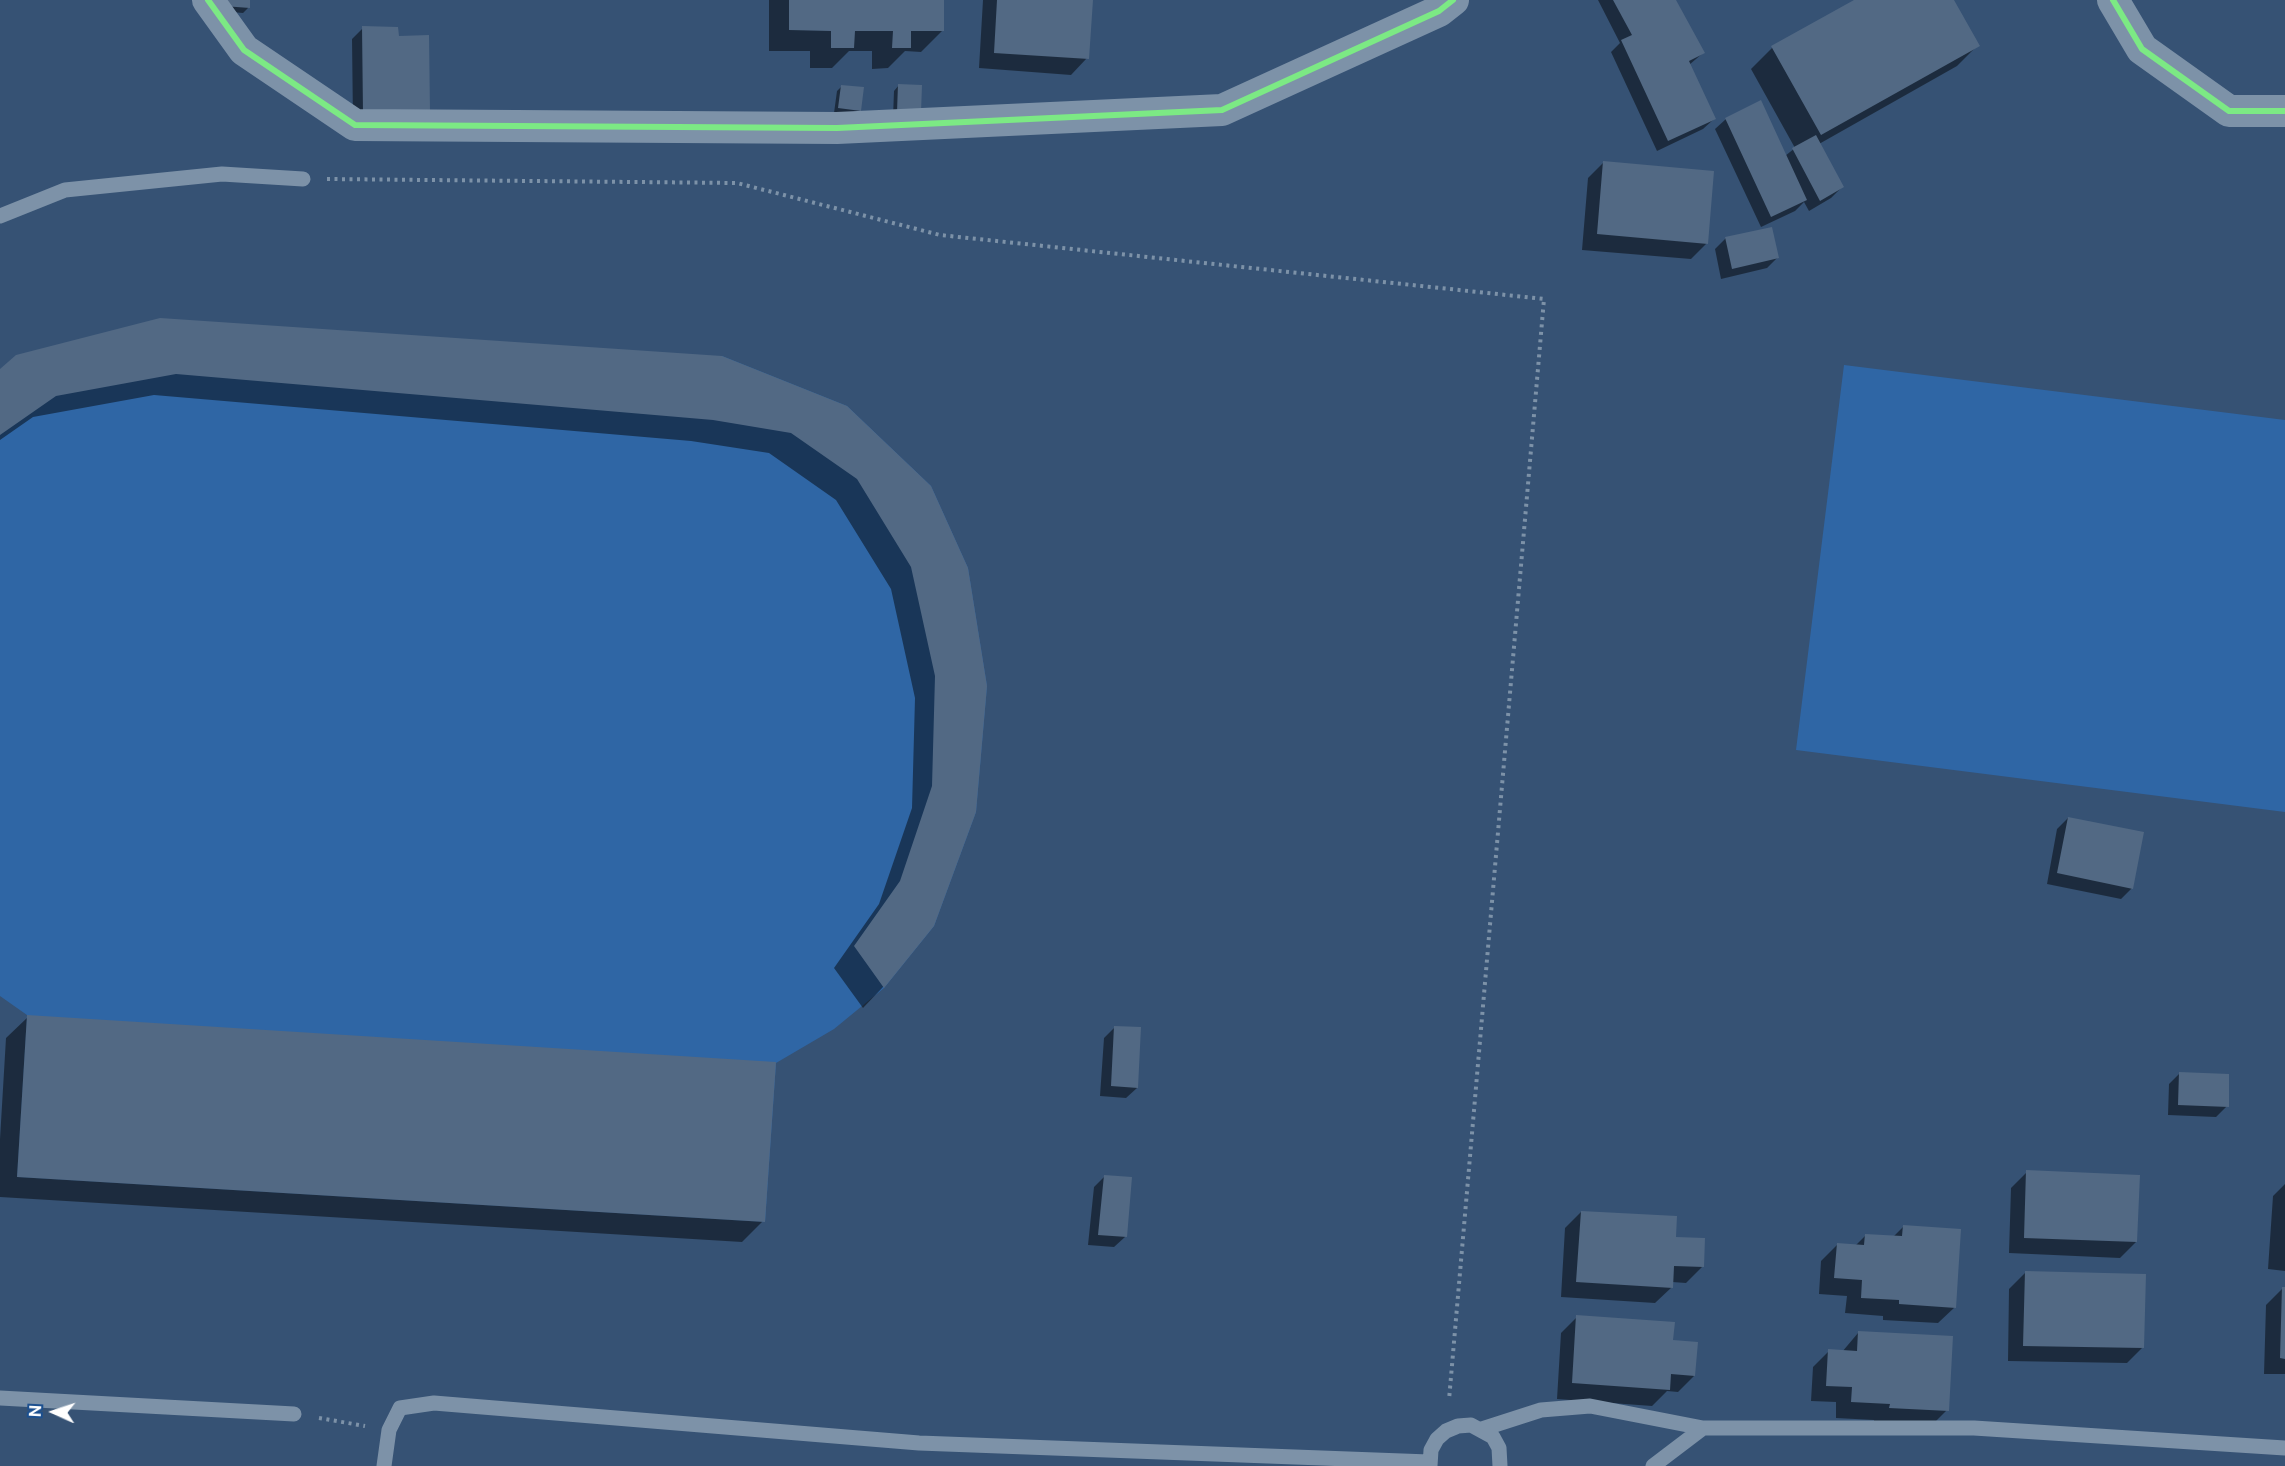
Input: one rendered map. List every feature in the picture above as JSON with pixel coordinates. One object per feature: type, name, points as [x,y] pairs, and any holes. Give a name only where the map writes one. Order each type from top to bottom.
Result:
[{"type":"street","points":[[208,0],[244,50],[355,125],[826,128],[1222,110],[1439,10],[1453,0]]},
{"type":"street","points":[[2113,0],[2142,49],[2229,111],[2285,111]]},
{"type":"lane","points":[[0,216],[65,190],[222,174],[303,179]]},
{"type":"lane","points":[[0,1398],[294,1414]]},
{"type":"lane","points":[[384,1466],[389,1430],[400,1408],[434,1403],[919,1443],[1430,1464],[1431,1450],[1446,1431],[1458,1426],[1471,1425],[1493,1437],[1499,1448],[1500,1466]]},
{"type":"lane","points":[[1482,1430],[1541,1410],[1590,1406],[1702,1428],[1974,1428],[2285,1448]]},
{"type":"lane","points":[[1653,1466],[1702,1428]]},
{"type":"path","points":[[303,179],[737,183],[940,235],[1544,299],[1446,1431]]},
{"type":"path","points":[[294,1414],[389,1430]]},
{"type":"shaded area","points":[[722,356],[847,406],[931,486],[968,568],[987,686],[976,812],[934,926],[884,988],[834,1029],[776,1063],[765,1222],[17,1177],[27,1015],[0,996],[0,369]]},
{"type":"shaded area","points":[[1844,365],[2285,420],[2285,812],[1796,750]]},
{"type":"building","points":[[223,0],[250,0],[250,8],[223,6]]},
{"type":"building","points":[[789,0],[944,0],[944,31],[911,31],[911,48],[892,48],[893,31],[855,31],[854,48],[831,48],[831,31],[789,30]]},
{"type":"building","points":[[997,0],[1093,0],[1089,59],[994,53]]},
{"type":"building","points":[[1613,0],[1676,0],[1705,53],[1689,61],[1716,119],[1668,141],[1621,40],[1632,35]]},
{"type":"building","points":[[1854,0],[1954,0],[1980,46],[1821,135],[1771,46]]},
{"type":"building","points":[[362,26],[398,27],[399,36],[429,35],[430,112],[363,113]]},
{"type":"building","points":[[898,84],[922,85],[921,113],[897,112]]},
{"type":"building","points":[[841,85],[864,87],[861,111],[838,108]]},
{"type":"building","points":[[1761,100],[1807,200],[1771,217],[1725,118]]},
{"type":"building","points":[[1816,135],[1844,187],[1820,201],[1792,148]]},
{"type":"building","points":[[1603,161],[1714,171],[1708,244],[1597,234]]},
{"type":"building","points":[[1772,227],[1779,258],[1732,269],[1725,237]]},
{"type":"building","points":[[160,318],[722,356],[847,406],[931,486],[968,568],[987,686],[976,812],[934,926],[884,988],[854,946],[900,881],[932,786],[935,676],[911,567],[857,479],[791,433],[713,420],[176,374],[56,396],[0,435],[0,369],[16,355]]},
{"type":"building","points":[[2068,817],[2144,832],[2133,889],[2057,873]]},
{"type":"building","points":[[27,1015],[776,1062],[765,1222],[17,1177]]},
{"type":"building","points":[[1114,1026],[1141,1027],[1138,1088],[1111,1086]]},
{"type":"building","points":[[2179,1072],[2229,1074],[2229,1107],[2178,1105]]},
{"type":"building","points":[[2026,1170],[2140,1175],[2137,1242],[2024,1238]]},
{"type":"building","points":[[1104,1175],[1132,1177],[1127,1237],[1098,1235]]},
{"type":"building","points":[[1581,1211],[1677,1216],[1676,1237],[1705,1238],[1704,1267],[1674,1266],[1673,1288],[1576,1282]]},
{"type":"building","points":[[1903,1225],[1961,1229],[1956,1308],[1899,1304],[1899,1300],[1861,1298],[1862,1280],[1834,1278],[1837,1243],[1864,1245],[1865,1234],[1902,1236]]},
{"type":"building","points":[[2025,1271],[2146,1274],[2144,1348],[2023,1346]]},
{"type":"building","points":[[2282,1287],[2285,1287],[2285,1359],[2280,1358]]},
{"type":"building","points":[[1576,1315],[1675,1322],[1673,1340],[1698,1342],[1695,1376],[1671,1374],[1670,1390],[1572,1383]]},
{"type":"building","points":[[1858,1331],[1953,1336],[1949,1411],[1889,1408],[1890,1404],[1851,1402],[1852,1387],[1826,1386],[1828,1349],[1857,1351]]},
{"type":"cycle path","points":[[208,0],[244,50],[355,125],[837,128],[1222,110],[1439,11],[1453,0]]},
{"type":"cycle path","points":[[2113,0],[2142,49],[2229,111],[2285,111]]}]
